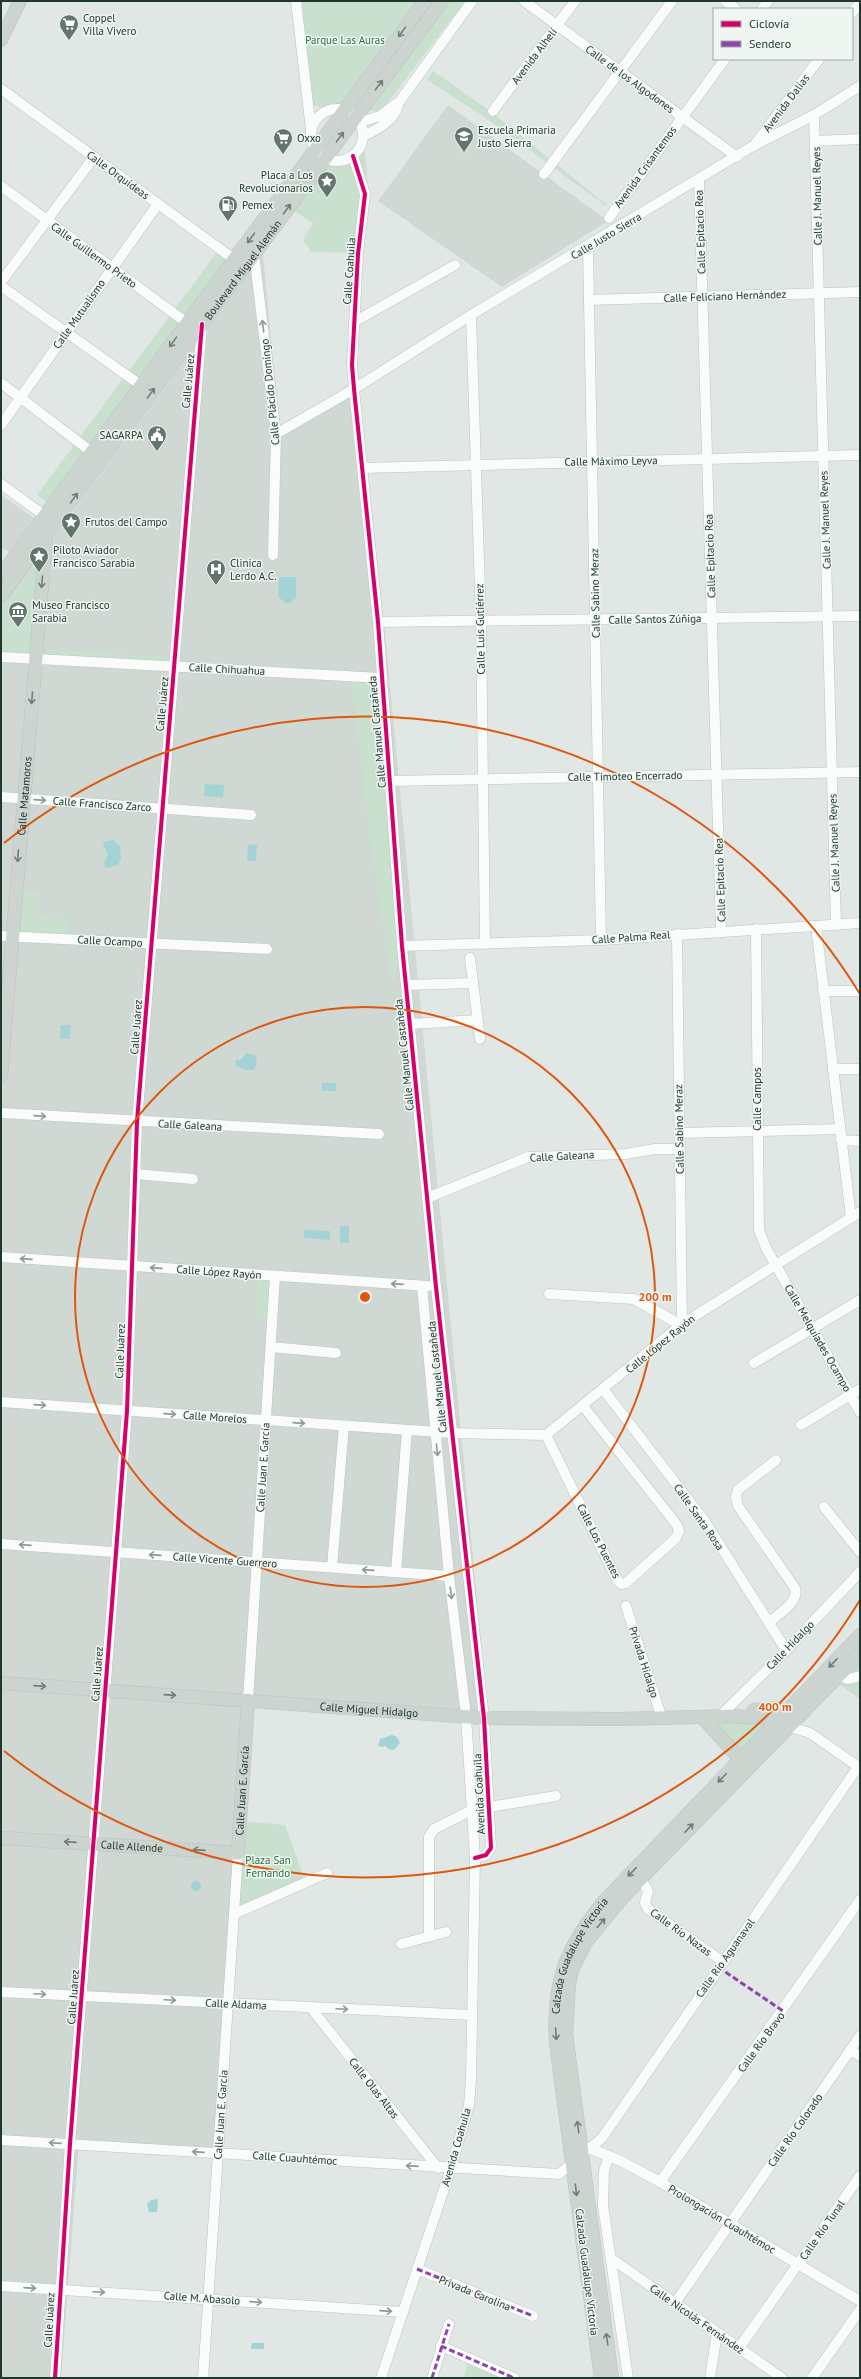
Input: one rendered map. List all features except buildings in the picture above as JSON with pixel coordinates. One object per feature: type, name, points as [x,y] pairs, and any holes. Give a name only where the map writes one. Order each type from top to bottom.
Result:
[{"type":"main road","points":[[1,40],[20,1]]},
{"type":"main road","name":"Boulevard Miguel Alemán","points":[[354,116],[425,1]]},
{"type":"main road","name":"Boulevard Miguel Alemán","points":[[1,575],[235,260],[320,154],[354,116],[442,1]]},
{"type":"main road","name":"Boulevard Miguel Alemán","points":[[1,596],[254,254],[320,154]]},
{"type":"main road","name":"Calle Matamoros","points":[[1,1076],[6,936],[23,799],[36,659],[46,537],[44,529],[45,516]]},
{"type":"main road","name":"Calzada Guadalupe Victoria","points":[[600,2378],[581,2155],[555,2025],[559,1983],[568,1953],[575,1939],[604,1902],[740,1758],[860,1635]]},
{"type":"main road","name":"Calzada Guadalupe Victoria","points":[[612,2378],[566,2034],[569,1984],[572,1970],[586,1942],[641,1879],[860,1654]]},
{"type":"main road","name":"Calle Miguel Hidalgo","points":[[1,1683],[484,1718],[662,1719],[737,1716],[749,1718],[768,1716],[790,1726]]},
{"type":"main road","name":"Calle Juan E. García","points":[[238,1853],[248,1700]]},
{"type":"main road","name":"Calle Miguel Hidalgo","points":[[737,1716],[749,1711],[775,1708],[787,1710],[800,1717]]},
{"type":"main road","points":[[703,1718],[740,1758]]},
{"type":"main road","name":"Calle Allende","points":[[1,1838],[238,1853]]},
{"type":"street","points":[[296,1],[312,141],[320,154],[339,161],[353,156],[362,144],[363,136],[354,116]]},
{"type":"street","points":[[363,136],[385,124],[395,113],[400,101],[472,1]]},
{"type":"street","name":"Calle de los Algodones","points":[[524,1],[737,157]]},
{"type":"street","name":"Avenida Alhelí","points":[[493,111],[575,1]]},
{"type":"street","points":[[544,174],[672,1]]},
{"type":"street","points":[[725,1],[735,8]]},
{"type":"street","points":[[853,12],[860,2]]},
{"type":"street","name":"Avenida Crisantemos","points":[[608,218],[724,60]]},
{"type":"street","name":"Avenida Dalias","points":[[753,146],[813,61]]},
{"type":"street","name":"Calle Justo Sierra","points":[[276,434],[354,389],[471,315],[699,181],[753,146],[814,114],[860,86]]},
{"type":"street","name":"Calle Orquídeas","points":[[1,89],[235,260]]},
{"type":"street","points":[[311,132],[314,122],[320,115],[330,109],[354,116],[380,116],[400,101]]},
{"type":"street","points":[[308,107],[320,115]]},
{"type":"street","name":"Calle J. Manuel Reyes","points":[[814,114],[836,925]]},
{"type":"street","points":[[815,141],[860,139]]},
{"type":"street","name":"Calle Coahuila","points":[[353,156],[365,194],[358,254],[354,322],[352,365],[354,389]]},
{"type":"street","points":[[1,282],[94,158]]},
{"type":"street","name":"Calle Epitacio Rea","points":[[699,181],[721,931]]},
{"type":"street","name":"Calle Guillermo Prieto","points":[[1,186],[187,323]]},
{"type":"street","name":"Calle Mutualismo","points":[[1,425],[158,204]]},
{"type":"street","name":"Calle Sabino Meraz","points":[[588,246],[601,940]]},
{"type":"street","name":"Calle Plácido Domíngo","points":[[254,254],[276,434],[273,555]]},
{"type":"street","points":[[354,322],[455,265]]},
{"type":"street","points":[[1,286],[142,386]]},
{"type":"street","name":"Calle Feliciano Hernández","points":[[589,300],[860,292]]},
{"type":"street","name":"Calle Luis Gutiérrez","points":[[471,315],[481,621],[485,944]]},
{"type":"street","name":"Calle Juárez","points":[[55,2378],[70,2144],[127,1411],[137,1122],[202,324]]},
{"type":"street","points":[[1,383],[93,453]]},
{"type":"street","name":"Calle Manuel Castañeda","points":[[354,389],[378,622],[402,946],[436,1287],[484,1718]]},
{"type":"street","name":"Calle Máximo Leyva","points":[[362,468],[860,455]]},
{"type":"street","points":[[1,484],[45,516]]},
{"type":"street","name":"Calle Santos Zúñiga","points":[[378,622],[860,616]]},
{"type":"street","name":"Calle Chihuahua","points":[[1,657],[381,678]]},
{"type":"street","name":"Calle Timoteo Encerrado","points":[[390,781],[860,772]]},
{"type":"street","name":"Calle Francisco Zarco","points":[[1,797],[251,815]]},
{"type":"street","name":"Calle Palma Real","points":[[402,946],[601,940],[860,923]]},
{"type":"street","points":[[816,926],[851,1218]]},
{"type":"street","name":"Calle Campos","points":[[756,929],[759,1230],[776,1264]]},
{"type":"street","name":"Calle Sabino Meraz","points":[[676,934],[680,1149],[681,1324]]},
{"type":"street","name":"Calle Ocampo","points":[[6,936],[267,949]]},
{"type":"street","points":[[470,958],[480,1039]]},
{"type":"street","points":[[406,985],[473,983]]},
{"type":"street","points":[[823,992],[860,991]]},
{"type":"street","points":[[410,1024],[478,1020]]},
{"type":"street","points":[[833,1069],[860,1068]]},
{"type":"street","name":"Calle Galeana","points":[[1,1113],[137,1122],[379,1134]]},
{"type":"street","points":[[679,1133],[840,1128]]},
{"type":"street","points":[[841,1140],[860,1141]]},
{"type":"street","name":"Calle Galeana","points":[[427,1198],[528,1157],[625,1154],[655,1149],[680,1149]]},
{"type":"street","points":[[135,1174],[193,1179]]},
{"type":"street","name":"Calle López Rayón","points":[[546,1435],[604,1389],[681,1324],[860,1212]]},
{"type":"street","name":"Calle López Rayón","points":[[1,1257],[436,1287]]},
{"type":"street","name":"Calle Melquíades Ocampo","points":[[776,1264],[860,1412]]},
{"type":"street","name":"Calle Juan E. García","points":[[248,1700],[276,1276]]},
{"type":"street","name":"Calle Manuel Castañeda","points":[[422,1286],[449,1576],[466,1716]]},
{"type":"street","points":[[549,1294],[634,1299],[681,1324]]},
{"type":"street","points":[[754,1364],[860,1300]]},
{"type":"street","points":[[271,1347],[336,1352]]},
{"type":"street","name":"Calle Santa Rosa","points":[[604,1389],[704,1520],[786,1650]]},
{"type":"street","points":[[801,1425],[860,1389]]},
{"type":"street","name":"Calle Morelos","points":[[1,1402],[453,1433]]},
{"type":"street","name":"Calle Los Puentes","points":[[546,1435],[616,1578],[621,1584],[626,1583],[679,1535],[678,1528],[583,1406]]},
{"type":"street","points":[[332,1567],[344,1426]]},
{"type":"street","points":[[396,1572],[407,1430]]},
{"type":"street","points":[[453,1433],[546,1435]]},
{"type":"street","points":[[769,1623],[794,1600],[797,1595],[795,1588],[738,1506],[736,1496],[738,1490],[776,1460]]},
{"type":"street","points":[[824,1507],[860,1552]]},
{"type":"street","name":"Calle Vicente Guerrero","points":[[1,1544],[449,1576]]},
{"type":"street","name":"Calle Hidalgo","points":[[719,1717],[786,1650],[860,1572]]},
{"type":"street","name":"Privada Hidalgo","points":[[626,1606],[662,1719]]},
{"type":"street","points":[[838,1676],[848,1679],[860,1676]]},
{"type":"street","name":"Avenida Coahuila","points":[[381,2378],[451,2168],[469,2105],[475,1858],[466,1716]]},
{"type":"street","points":[[800,1717],[810,1733]]},
{"type":"street","name":"Avenida Coahuila","points":[[475,1858],[486,1855],[490,1851],[484,1718]]},
{"type":"street","points":[[790,1726],[810,1733],[859,1767]]},
{"type":"street","name":"Calle Río Aguanaval","points":[[581,2155],[602,2138],[722,1961],[859,1767]]},
{"type":"street","points":[[489,1808],[556,1796]]},
{"type":"street","points":[[429,1937],[429,1837],[434,1829],[472,1810]]},
{"type":"street","name":"Calle Juan E. García","points":[[203,2378],[238,1853]]},
{"type":"street","points":[[234,1914],[327,1873]]},
{"type":"street","name":"Calle Río Nazas","points":[[641,1879],[648,1891],[645,1903],[648,1909],[722,1961]]},
{"type":"street","name":"Calle Río Bravo","points":[[660,2182],[860,1900]]},
{"type":"street","points":[[401,1944],[446,1932]]},
{"type":"street","name":"Calle Aldama","points":[[1,1992],[471,2016]]},
{"type":"street","name":"Calle Olas Altas","points":[[311,2008],[438,2168]]},
{"type":"street","name":"Calle Río Colorado","points":[[674,2303],[860,2036]]},
{"type":"street","points":[[850,2050],[860,2056]]},
{"type":"street","name":"Calle Cuauhtémoc","points":[[1,2140],[438,2168],[559,2174],[581,2155]]},
{"type":"street","name":"Prolongación Cuauhtémoc","points":[[581,2155],[609,2156],[660,2182],[860,2301]]},
{"type":"street","points":[[609,2156],[604,2171],[603,2205],[628,2378]]},
{"type":"street","name":"Calle Río Tunal","points":[[798,2264],[860,2176]]},
{"type":"street","name":"Calle Nicolás Fernández","points":[[612,2259],[782,2378]]},
{"type":"street","points":[[739,2348],[798,2264]]},
{"type":"street","name":"Privada Carolina","points":[[417,2269],[534,2316]]},
{"type":"street","name":"Calle M. Abasolo","points":[[1,2286],[208,2298],[403,2312]]},
{"type":"street","points":[[812,2378],[860,2310]]},
{"type":"street","points":[[432,2378],[449,2324]]},
{"type":"street","points":[[710,2378],[717,2333]]},
{"type":"street","points":[[441,2346],[514,2378]]},
{"type":"shaded area","name":"Escuela Primaria Justo Sierra","points":[[448,105],[608,221],[502,287],[378,201]]},
{"type":"shaded area","points":[[263,255],[280,431],[358,387],[384,623],[488,1716],[249,1699],[220,2152],[79,2142],[61,2378],[1,2378],[1,609]]},
{"type":"shaded area","points":[[1,495],[34,518],[9,552],[1,547]]},
{"type":"green space","name":"Parque Las Auras","points":[[302,1],[420,1],[342,104],[324,109],[313,105],[311,99]]},
{"type":"green space","points":[[444,1],[465,1],[383,109],[375,112],[367,110]]},
{"type":"green space","points":[[433,71],[489,110],[607,205],[606,206],[483,116],[427,80]]},
{"type":"green space","points":[[365,151],[368,186],[361,253],[311,252],[303,240],[313,223],[292,210],[330,157],[344,160]]},
{"type":"green space","points":[[217,252],[231,263],[52,506],[37,495]]},
{"type":"green space","points":[[46,537],[34,658],[1,656],[1,598]]},
{"type":"green space","points":[[47,649],[173,658],[174,666],[47,658]]},
{"type":"green space","points":[[351,674],[383,676],[404,949],[391,984],[370,841]]},
{"type":"green space","points":[[16,891],[40,893],[39,917],[69,919],[68,938],[13,936]]},
{"type":"green space","points":[[257,1275],[275,1276],[272,1323],[256,1315]]},
{"type":"green space","points":[[860,1657],[860,1699],[836,1682]]},
{"type":"green space","points":[[706,1719],[774,1720],[740,1756]]},
{"type":"green space","name":"Plaza San Fernando","points":[[241,1821],[285,1825],[306,1883],[234,1916]]},
{"type":"green space","points":[[468,2360],[506,2378],[464,2378]]},
{"type":"water","points":[[279,577],[296,577],[296,598],[290,603],[285,603],[278,596]]},
{"type":"water","points":[[205,784],[224,785],[223,798],[204,796]]},
{"type":"water","points":[[113,840],[120,846],[121,859],[118,865],[106,868],[104,863],[108,855],[106,849],[103,847],[104,842]]},
{"type":"water","points":[[248,844],[257,845],[256,861],[247,861]]},
{"type":"water","points":[[61,1025],[71,1025],[70,1039],[60,1038]]},
{"type":"water","points":[[247,1053],[255,1056],[256,1058],[257,1064],[254,1070],[244,1070],[235,1065],[236,1059],[240,1060]]},
{"type":"water","points":[[322,1083],[336,1083],[336,1091],[322,1091]]},
{"type":"water","points":[[340,1226],[349,1226],[349,1243],[340,1243]]},
{"type":"water","points":[[304,1230],[330,1231],[330,1240],[304,1238]]},
{"type":"water","points":[[392,1735],[397,1737],[400,1743],[394,1750],[388,1749],[386,1746],[381,1747],[378,1745],[380,1739]]},
{"type":"water","points":[[194,1881],[198,1881],[200,1882],[200,1890],[194,1891],[191,1888],[191,1884]]},
{"type":"water","points":[[158,2199],[157,2212],[149,2212],[147,2203],[151,2200]]},
{"type":"water","points":[[252,2343],[264,2343],[264,2349],[251,2349]]},
{"type":"marked path","points":[[718,1967],[783,2011]]},
{"type":"marked path","points":[[417,2269],[533,2316]]},
{"type":"marked path","points":[[432,2378],[449,2324]]},
{"type":"marked path","points":[[441,2346],[514,2378]]},
{"type":"cycle path","points":[[353,156],[365,194],[358,254],[352,365],[354,389],[378,622],[402,946],[436,1287],[484,1718],[491,1848],[486,1855],[475,1858]]},
{"type":"cycle path","points":[[55,2378],[70,2144],[127,1411],[137,1122],[202,324]]},
{"type":"place","name":"Coppel Villa Vivero","points":[[69,41]]},
{"type":"place","name":"Escuela Primaria Justo Sierra","points":[[464,153]]},
{"type":"place","name":"Oxxo","points":[[283,155]]},
{"type":"place","name":"Placa a Los Revolucionarios","points":[[327,198]]},
{"type":"place","name":"Pemex","points":[[228,222]]},
{"type":"place","name":"SAGARPA","points":[[157,452]]},
{"type":"place","name":"Frutos del Campo","points":[[71,539]]},
{"type":"place","name":"Piloto Aviador Francisco Sarabia","points":[[39,573]]},
{"type":"place","name":"Clinica Lerdo A.C.","points":[[216,586]]},
{"type":"place","name":"Museo Francisco Sarabia","points":[[18,628]]}]
